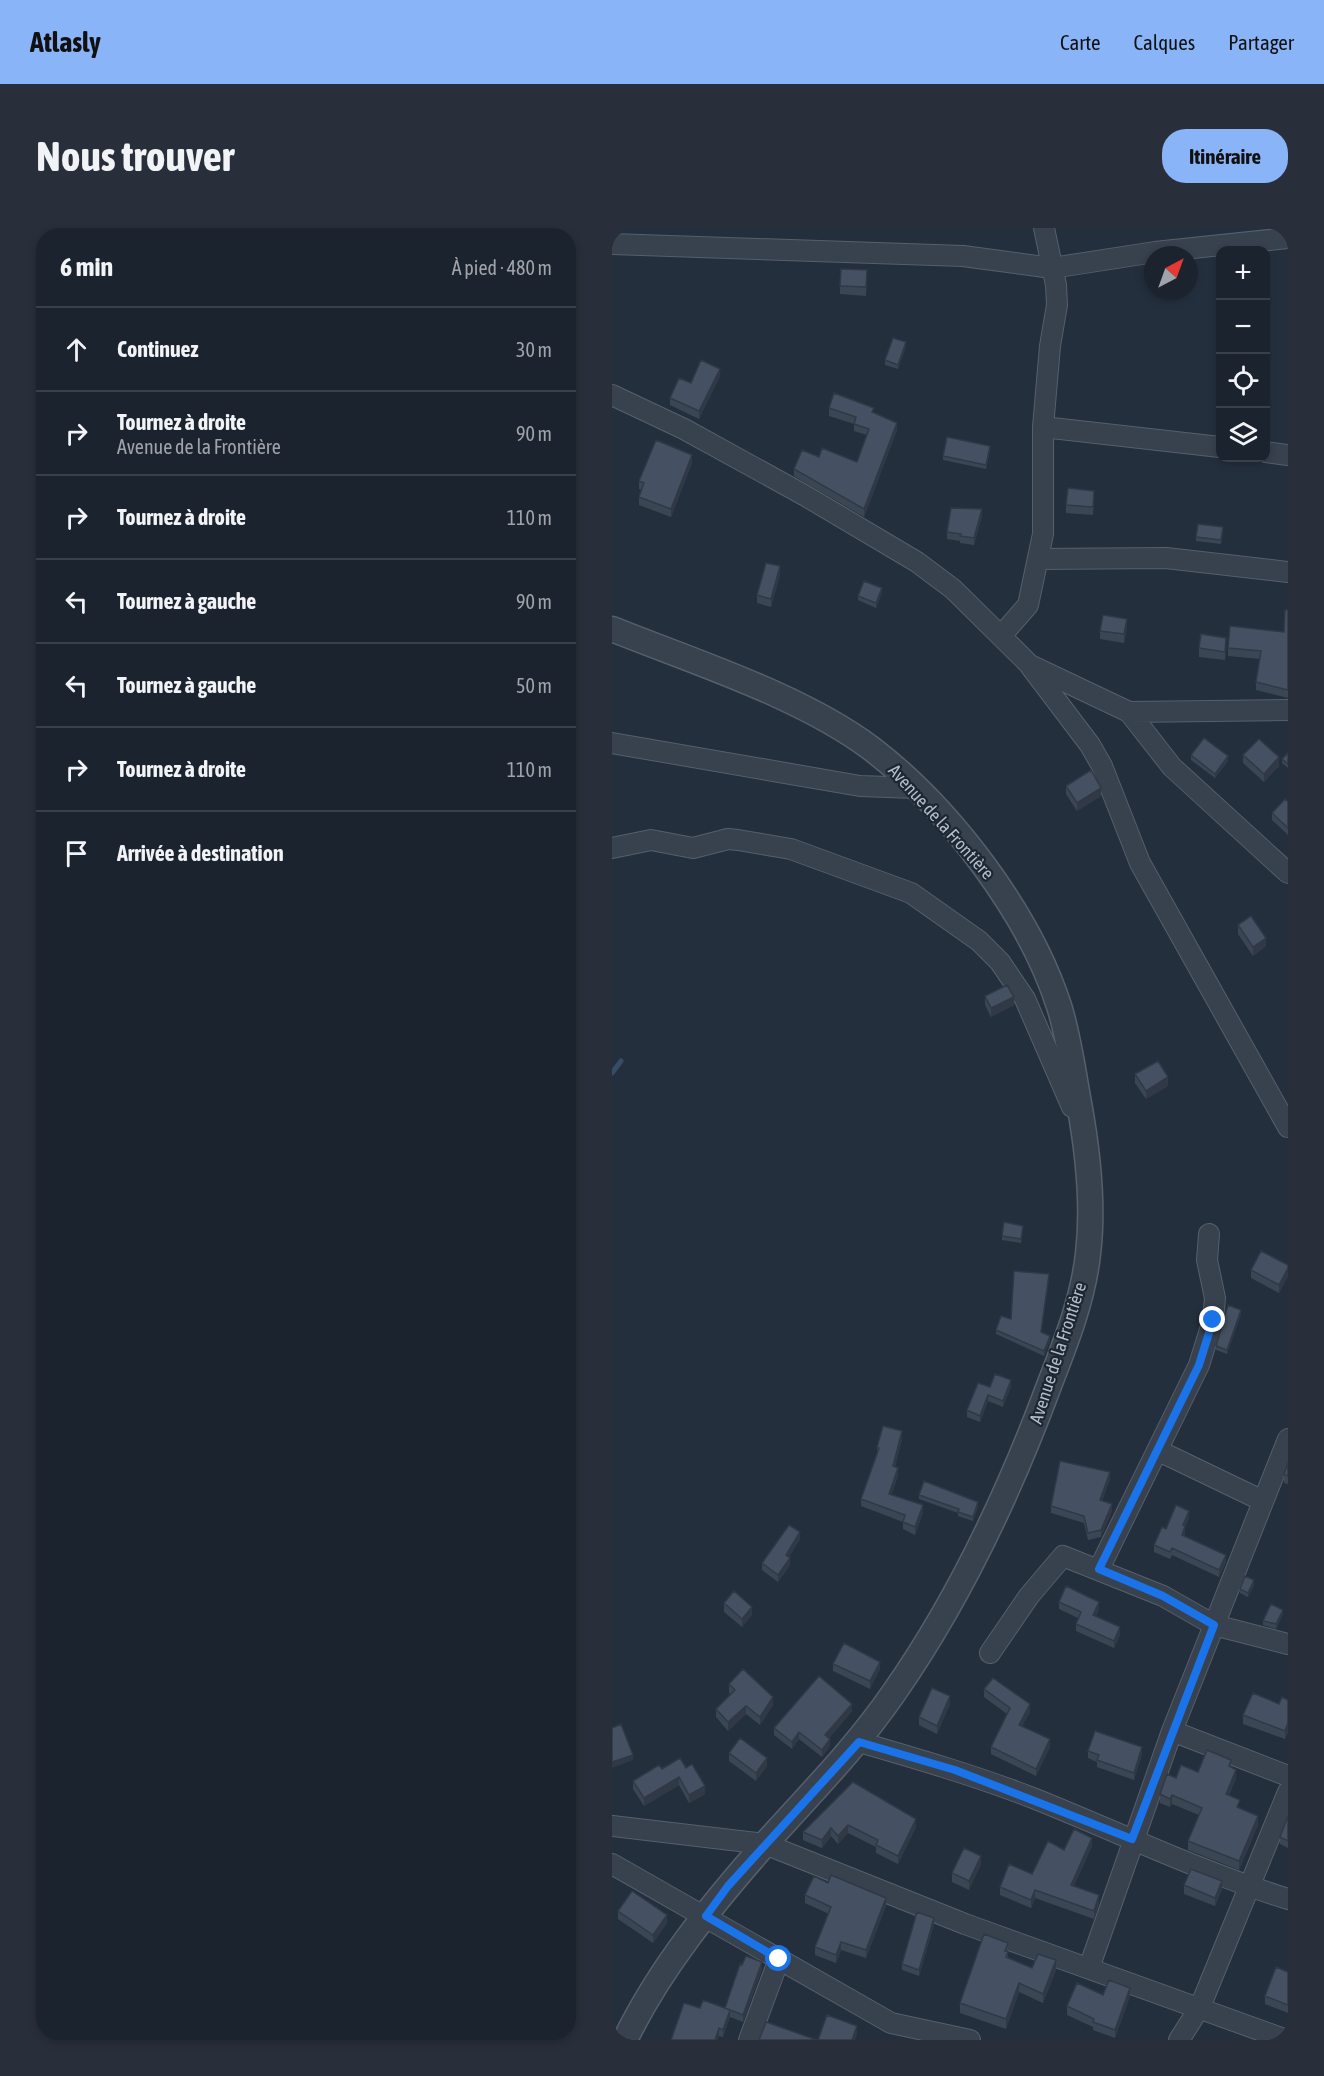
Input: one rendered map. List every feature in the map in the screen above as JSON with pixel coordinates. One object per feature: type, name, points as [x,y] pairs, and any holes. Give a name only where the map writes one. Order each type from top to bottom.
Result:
[{"type":"street","points":[[1001,636],[1028,605],[1044,519],[1043,427],[1050,346],[1057,305],[1056,285],[1044,228]]},
{"type":"street","points":[[612,244],[963,256],[1052,267],[1155,252],[1288,238]]},
{"type":"street","points":[[612,395],[684,429],[887,542],[953,589],[1030,665],[1090,744],[1102,766],[1140,863],[1288,1127]]},
{"type":"street","points":[[1043,427],[1216,446]]},
{"type":"street","points":[[1270,453],[1288,455]]},
{"type":"street","points":[[1038,559],[1166,558],[1288,572]]},
{"type":"street","name":"Avenue de la Frontière","points":[[612,629],[799,705],[860,741],[916,788],[972,850],[1007,897],[1032,941],[1060,1009],[1087,1146],[1088,1255],[1076,1309],[1029,1439],[975,1553],[932,1635],[859,1742],[765,1844],[706,1916],[652,1991],[625,2040]]},
{"type":"street","points":[[1030,665],[1130,712],[1288,710]]},
{"type":"street","points":[[1262,709],[1288,725]]},
{"type":"street","points":[[1130,712],[1172,767],[1288,873]]},
{"type":"street","points":[[612,743],[860,786],[916,788]]},
{"type":"street","points":[[612,848],[651,840],[693,848],[728,839],[738,840],[791,849],[911,893],[979,941],[1000,962],[1025,999],[1058,1069],[1087,1146]]},
{"type":"street","points":[[1099,1569],[1159,1451],[1199,1365],[1213,1320],[1215,1298],[1207,1260],[1209,1234]]},
{"type":"street","points":[[1089,1968],[1132,1839],[1172,1731],[1288,1439]]},
{"type":"street","points":[[1159,1451],[1263,1501]]},
{"type":"street","points":[[990,1653],[1058,1559],[1069,1557],[1163,1596],[1214,1625],[1288,1644]]},
{"type":"street","points":[[1172,1731],[1288,1776]]},
{"type":"street","points":[[859,1742],[955,1770],[1250,1888],[1288,1899]]},
{"type":"street","points":[[1179,2040],[1200,2007],[1288,1792]]},
{"type":"street","points":[[612,1826],[765,1844],[965,1924],[1287,2040]]},
{"type":"street","points":[[612,1864],[779,1959],[887,2031],[970,2040]]},
{"type":"street","points":[[749,2040],[779,1959]]},
{"type":"building","points":[[841,269],[867,270],[866,287],[840,286]]},
{"type":"building","points":[[893,338],[906,342],[898,365],[885,360]]},
{"type":"building","points":[[701,360],[720,369],[699,411],[670,398],[679,378],[691,383]]},
{"type":"building","points":[[834,393],[874,408],[872,412],[897,423],[864,509],[794,469],[802,450],[819,457],[822,448],[857,462],[869,429],[854,424],[856,417],[829,408]]},
{"type":"building","points":[[947,437],[990,446],[986,465],[943,456]]},
{"type":"building","points":[[656,440],[692,455],[671,509],[639,497],[644,483],[639,481]]},
{"type":"building","points":[[1068,488],[1094,491],[1093,507],[1066,505]]},
{"type":"building","points":[[951,508],[982,509],[974,538],[947,532]]},
{"type":"building","points":[[1198,524],[1223,527],[1221,540],[1196,537]]},
{"type":"building","points":[[766,563],[780,566],[771,599],[757,595]]},
{"type":"building","points":[[864,581],[882,588],[876,603],[858,596]]},
{"type":"building","points":[[1285,610],[1288,610],[1288,690],[1256,682],[1261,651],[1228,648],[1230,626],[1284,632]]},
{"type":"building","points":[[1103,615],[1127,619],[1124,634],[1100,631]]},
{"type":"building","points":[[1201,634],[1226,638],[1225,652],[1199,648]]},
{"type":"building","points":[[1204,738],[1228,756],[1215,774],[1191,755]]},
{"type":"building","points":[[1259,739],[1279,757],[1264,774],[1243,755]]},
{"type":"building","points":[[1288,753],[1288,764],[1282,759]]},
{"type":"building","points":[[1091,770],[1101,788],[1077,803],[1066,786]]},
{"type":"building","points":[[1285,799],[1288,802],[1288,828],[1272,813]]},
{"type":"building","points":[[1251,916],[1266,938],[1253,947],[1238,925]]},
{"type":"building","points":[[1007,985],[1014,997],[991,1008],[985,996]]},
{"type":"building","points":[[1158,1061],[1168,1077],[1146,1091],[1135,1074]]},
{"type":"building","points":[[1004,1222],[1023,1226],[1021,1239],[1002,1236]]},
{"type":"building","points":[[1261,1251],[1288,1265],[1279,1285],[1251,1270]]},
{"type":"building","points":[[1014,1271],[1049,1274],[1041,1332],[1050,1336],[1044,1351],[996,1330],[1001,1316],[1011,1319]]},
{"type":"building","points":[[1228,1305],[1241,1310],[1227,1350],[1216,1346]]},
{"type":"building","points":[[995,1374],[1011,1380],[1003,1401],[988,1395],[980,1416],[967,1410],[978,1383],[990,1387]]},
{"type":"building","points":[[883,1426],[902,1431],[893,1466],[898,1468],[889,1494],[923,1505],[915,1527],[903,1522],[905,1515],[861,1499],[879,1448],[877,1447]]},
{"type":"building","points":[[1060,1461],[1110,1472],[1100,1500],[1112,1504],[1101,1530],[1088,1533],[1084,1516],[1051,1506]]},
{"type":"building","points":[[1288,1463],[1288,1476],[1284,1474]]},
{"type":"building","points":[[924,1481],[978,1502],[973,1517],[958,1512],[959,1509],[919,1495]]},
{"type":"building","points":[[1176,1505],[1189,1511],[1183,1525],[1185,1526],[1182,1535],[1226,1555],[1219,1570],[1172,1548],[1170,1552],[1154,1545],[1162,1527],[1166,1529]]},
{"type":"building","points":[[789,1525],[800,1532],[786,1555],[790,1558],[778,1575],[762,1563]]},
{"type":"building","points":[[1245,1576],[1254,1580],[1248,1593],[1240,1589]]},
{"type":"building","points":[[1066,1586],[1099,1602],[1093,1615],[1120,1627],[1114,1641],[1076,1624],[1081,1612],[1059,1602]]},
{"type":"building","points":[[734,1591],[752,1607],[742,1619],[724,1603]]},
{"type":"building","points":[[1271,1604],[1283,1610],[1276,1624],[1263,1621]]},
{"type":"building","points":[[844,1643],[880,1662],[870,1681],[833,1664]]},
{"type":"building","points":[[743,1669],[773,1697],[760,1717],[746,1706],[728,1722],[716,1709],[735,1690],[729,1684]]},
{"type":"building","points":[[819,1676],[852,1704],[825,1735],[830,1739],[822,1750],[799,1732],[792,1742],[774,1728]]},
{"type":"building","points":[[993,1678],[1030,1704],[1019,1725],[1050,1739],[1036,1769],[991,1747],[1010,1708],[984,1689]]},
{"type":"building","points":[[932,1688],[950,1696],[937,1726],[919,1717]]},
{"type":"building","points":[[1253,1693],[1279,1704],[1282,1697],[1288,1700],[1288,1723],[1285,1731],[1243,1715]]},
{"type":"building","points":[[621,1724],[633,1755],[612,1762],[612,1728]]},
{"type":"building","points":[[1095,1731],[1142,1747],[1134,1773],[1097,1760],[1099,1755],[1088,1751]]},
{"type":"building","points":[[740,1738],[767,1758],[756,1773],[729,1753]]},
{"type":"building","points":[[1207,1750],[1231,1760],[1229,1766],[1236,1770],[1226,1794],[1240,1800],[1237,1807],[1258,1816],[1239,1861],[1188,1841],[1202,1808],[1172,1795],[1170,1799],[1160,1794],[1167,1774],[1176,1778],[1181,1765],[1198,1772]]},
{"type":"building","points":[[680,1758],[686,1768],[692,1764],[705,1786],[689,1795],[679,1777],[644,1798],[633,1781],[659,1765],[662,1769]]},
{"type":"building","points":[[853,1782],[916,1819],[898,1856],[876,1845],[878,1840],[848,1825],[838,1836],[831,1828],[822,1840],[803,1832]]},
{"type":"building","points":[[1288,1816],[1288,1841],[1280,1837]]},
{"type":"building","points":[[1074,1829],[1092,1838],[1071,1885],[1099,1895],[1094,1911],[1035,1890],[1031,1900],[1000,1887],[1009,1864],[1032,1874],[1048,1841],[1064,1850]]},
{"type":"building","points":[[964,1848],[981,1856],[969,1881],[952,1873]]},
{"type":"building","points":[[1191,1869],[1222,1881],[1215,1898],[1184,1885]]},
{"type":"building","points":[[831,1875],[886,1898],[866,1950],[841,1942],[836,1955],[815,1947],[831,1907],[805,1895],[814,1876],[828,1883]]},
{"type":"building","points":[[632,1891],[667,1915],[653,1935],[618,1911]]},
{"type":"building","points":[[917,1912],[934,1918],[919,1970],[902,1964]]},
{"type":"building","points":[[984,1934],[1008,1943],[1005,1951],[1008,1952],[1006,1957],[1032,1968],[1038,1954],[1056,1960],[1043,1994],[1019,1983],[1006,2019],[960,2003]]},
{"type":"building","points":[[746,1956],[762,1962],[743,2015],[725,2008],[740,1964],[742,1965]]},
{"type":"building","points":[[1276,1967],[1288,1972],[1288,2005],[1265,1996]]},
{"type":"building","points":[[1109,1980],[1130,1988],[1115,2030],[1093,2022],[1094,2019],[1067,2006],[1077,1983],[1103,1995]]},
{"type":"building","points":[[703,2000],[730,2010],[723,2030],[719,2028],[715,2040],[671,2040],[684,2003],[700,2008]]},
{"type":"building","points":[[827,2015],[857,2026],[852,2040],[818,2040]]},
{"type":"building","points":[[766,2022],[817,2040],[759,2040]]},
{"type":"waterway","points":[[612,1073],[621,1061]]},
{"type":"route","points":[[779,1959],[706,1916],[728,1886],[859,1742],[955,1770],[1032,1798],[1132,1839],[1214,1625],[1163,1596],[1099,1569],[1159,1451],[1199,1365],[1213,1320]]}]
